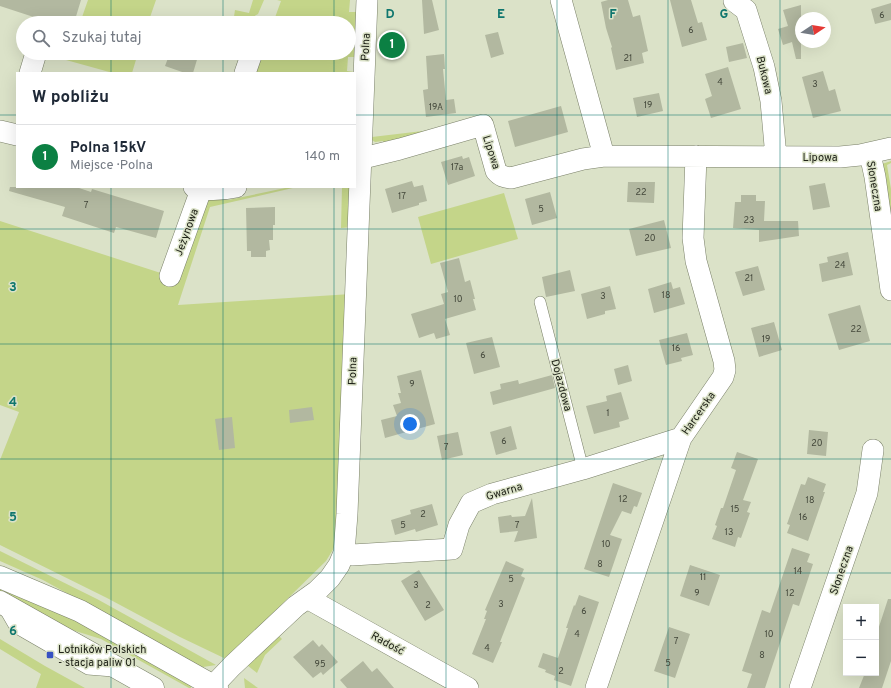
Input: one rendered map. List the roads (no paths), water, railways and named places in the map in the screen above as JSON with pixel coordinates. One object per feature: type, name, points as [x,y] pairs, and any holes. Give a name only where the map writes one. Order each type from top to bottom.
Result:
[{"type":"street","name":"Polna","points":[[213,687],[296,606],[317,591],[330,578],[339,565],[344,553],[346,542],[358,159],[367,0]]},
{"type":"street","points":[[561,0],[604,156]]},
{"type":"street","name":"Bukowa","points":[[734,1],[746,10],[764,66],[771,101],[776,157]]},
{"type":"street","points":[[30,72],[34,60]]},
{"type":"street","points":[[245,72],[250,60]]},
{"type":"street","name":"Lipowa","points":[[358,159],[483,125],[496,170],[505,178],[517,177],[583,159],[604,156],[840,157],[870,154],[891,148]]},
{"type":"street","name":"Słoneczna","points":[[870,154],[875,177],[891,290]]},
{"type":"street","name":"Harcerska","points":[[596,688],[681,438],[723,377],[725,370],[724,361],[696,261],[693,238],[696,156]]},
{"type":"street","points":[[199,188],[231,188]]},
{"type":"street","name":"Jeżynowa","points":[[170,276],[199,188]]},
{"type":"street","name":"Gwarna","points":[[352,555],[452,549],[459,525],[471,503],[492,494],[583,469],[681,438]]},
{"type":"street","name":"Słoneczna","points":[[800,688],[867,493],[873,450]]},
{"type":"street","points":[[0,577],[80,611],[213,687]]},
{"type":"street","name":"Radość","points":[[307,598],[468,688]]},
{"type":"street","points":[[0,603],[153,688]]},
{"type":"lane","name":"Dojazdowa","points":[[540,302],[583,469]]},
{"type":"place","name":"Polna 15kV","points":[[392,45]]},
{"type":"place","name":"Lotników Polskich - stacja paliw 01","points":[[50,655]]}]
